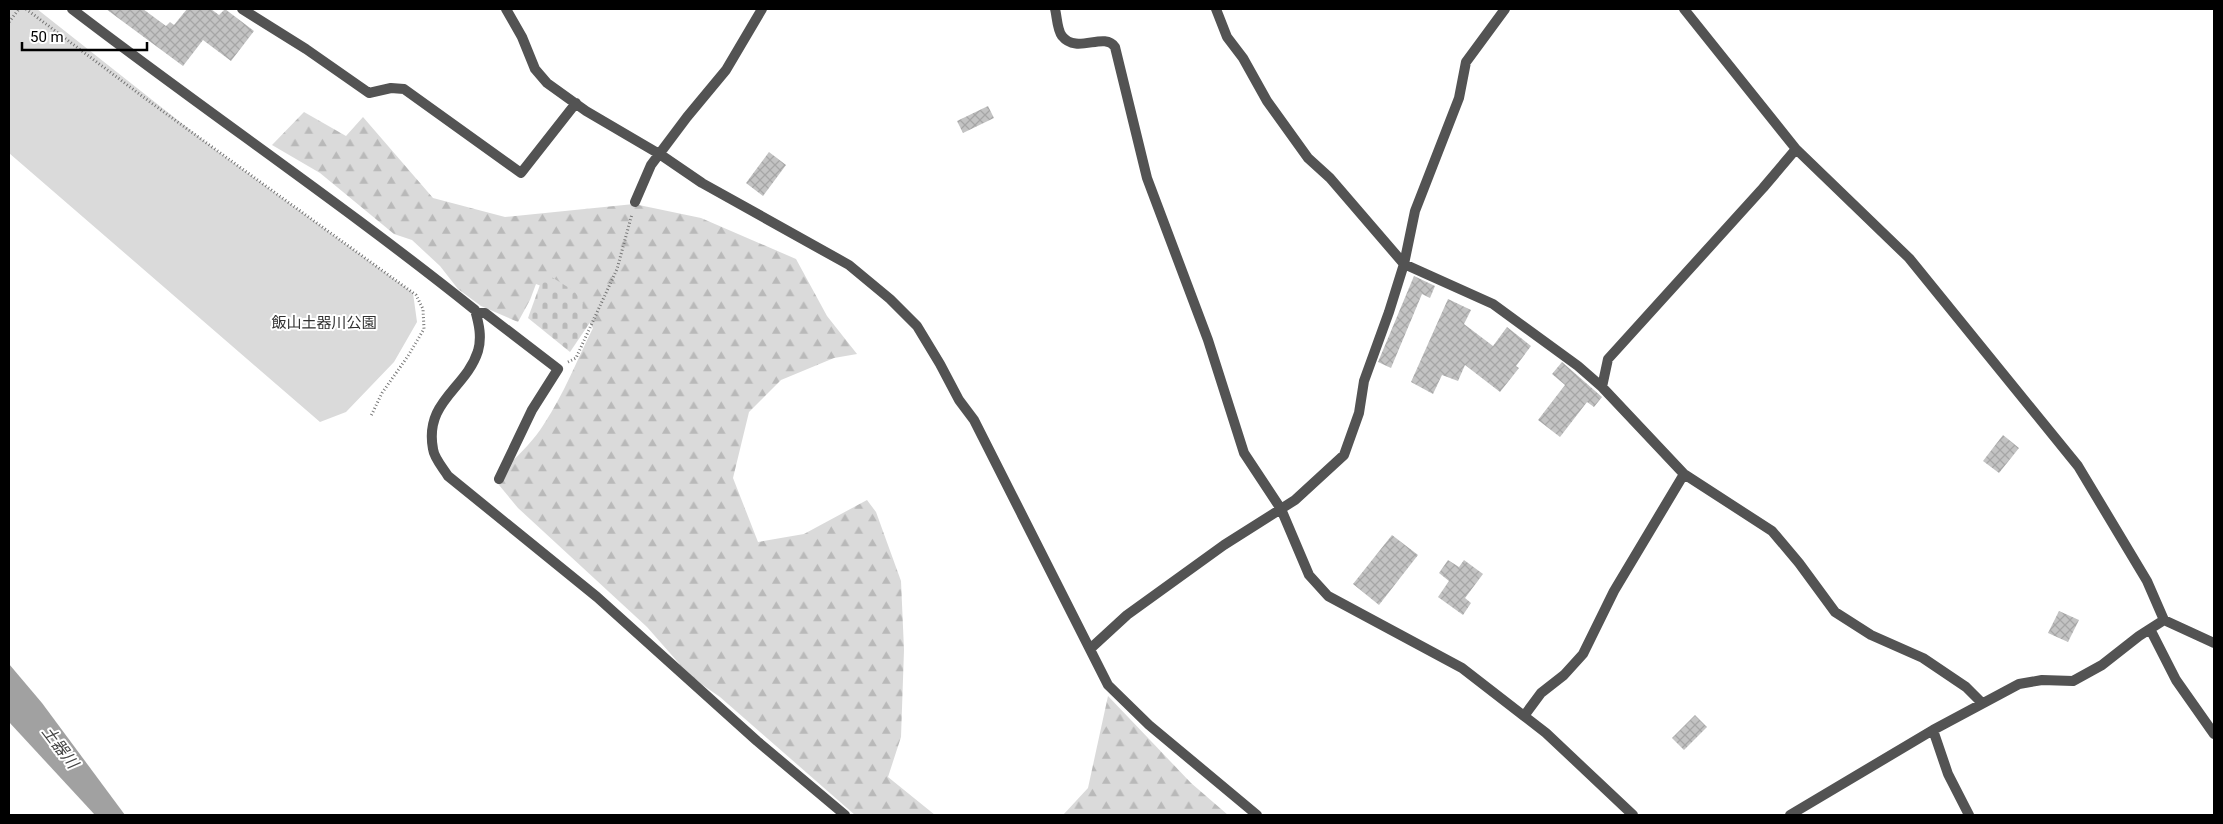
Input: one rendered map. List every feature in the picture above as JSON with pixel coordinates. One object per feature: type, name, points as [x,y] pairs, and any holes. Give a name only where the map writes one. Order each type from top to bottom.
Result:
[{"type":"street","points":[[72,9],[172,85],[343,208],[475,310],[480,328],[476,357],[473,364],[439,407],[432,429],[433,451],[448,476],[597,597],[757,741],[845,815]]},
{"type":"street","points":[[242,9],[306,49],[369,93],[391,88],[404,89],[521,173],[576,103]]},
{"type":"street","points":[[506,9],[522,37],[535,69],[547,83],[576,103],[661,154],[702,183],[849,265],[890,299],[917,326],[959,400],[974,420],[1108,685],[1148,725],[1257,815]]},
{"type":"street","points":[[635,202],[651,165],[726,70],[762,9]]},
{"type":"street","points":[[1055,9],[1060,32],[1071,43],[1087,44],[1106,40],[1112,42],[1115,47],[1147,178],[1208,340],[1244,453],[1281,509],[1309,575],[1328,596],[1462,668],[1546,733],[1633,815]]},
{"type":"street","points":[[1216,9],[1227,38],[1243,58],[1267,101],[1308,158],[1330,178],[1404,264],[1493,304],[1578,366],[1602,387],[1684,474],[1772,530],[1836,612],[1871,635],[1924,658],[1966,687],[1982,703]]},
{"type":"street","points":[[1090,649],[1128,615],[1224,546],[1295,500],[1344,455],[1360,413],[1364,381],[1404,264],[1415,211],[1459,98],[1466,62],[1500,13],[1505,9]]},
{"type":"street","points":[[1684,9],[1796,148],[1909,258],[2078,466],[2146,581],[2164,620],[2214,643]]},
{"type":"street","points":[[1602,387],[1608,359],[1763,188],[1796,148]]},
{"type":"street","points":[[476,313],[485,313],[558,369],[532,410],[499,479]]},
{"type":"street","points":[[1524,716],[1541,693],[1564,674],[1583,654],[1614,591],[1684,474]]},
{"type":"street","points":[[1790,815],[1933,730],[2019,684],[2042,680],[2073,681],[2102,665],[2164,620]]},
{"type":"street","points":[[2150,629],[2176,680],[2214,734]]},
{"type":"street","points":[[1933,730],[1948,774],[1969,815]]},
{"type":"path","points":[[9,22],[19,9]]},
{"type":"path","points":[[26,9],[178,123],[416,295],[424,309],[424,329],[382,393],[371,416]]},
{"type":"path","points":[[576,358],[617,269],[635,202]]},
{"type":"green space","name":"飯山土器川公園","points":[[9,9],[37,9],[213,148],[413,293],[417,322],[394,362],[346,412],[320,422],[9,153]]},
{"type":"green space","points":[[304,112],[346,136],[363,117],[433,198],[505,217],[634,204],[701,218],[796,259],[827,316],[857,354],[834,358],[781,380],[749,412],[733,478],[758,542],[804,534],[867,500],[876,512],[901,581],[904,650],[901,737],[888,777],[935,815],[855,815],[720,697],[691,677],[647,627],[518,508],[494,479],[539,432],[564,389],[593,328],[570,297],[536,284],[518,322],[481,306],[458,289],[440,266],[412,240],[394,234],[320,173],[272,145]]},
{"type":"green space","points":[[550,276],[574,291],[593,318],[570,352],[528,318],[541,282]]},
{"type":"green space","points":[[1108,696],[1191,783],[1228,815],[1063,815],[1088,788]]},
{"type":"water","name":"土器川","points":[[9,664],[42,703],[125,815],[95,815],[9,722]]},
{"type":"building","points":[[106,9],[143,9],[166,26],[170,22],[174,25],[187,9],[211,9],[219,15],[225,9],[254,31],[231,61],[203,40],[183,66]]},
{"type":"building","points":[[988,106],[994,118],[963,133],[957,121]]},
{"type":"building","points":[[769,152],[786,165],[763,196],[746,183]]},
{"type":"building","points":[[1414,276],[1435,286],[1430,298],[1422,294],[1391,368],[1378,362]]},
{"type":"building","points":[[1448,299],[1471,310],[1464,324],[1493,346],[1507,327],[1531,346],[1516,366],[1519,368],[1500,392],[1465,365],[1458,381],[1442,375],[1433,394],[1411,382]]},
{"type":"building","points":[[1562,362],[1602,397],[1594,407],[1587,402],[1560,437],[1538,420],[1565,385],[1552,374]]},
{"type":"building","points":[[2003,435],[2019,448],[1999,473],[1983,461]]},
{"type":"building","points":[[1392,535],[1418,555],[1379,605],[1353,584]]},
{"type":"building","points":[[1448,560],[1459,567],[1464,560],[1483,574],[1465,598],[1471,603],[1463,615],[1438,597],[1449,581],[1439,573]]},
{"type":"building","points":[[2059,611],[2079,620],[2068,642],[2048,633]]},
{"type":"building","points":[[1695,715],[1707,727],[1684,750],[1672,738]]}]
